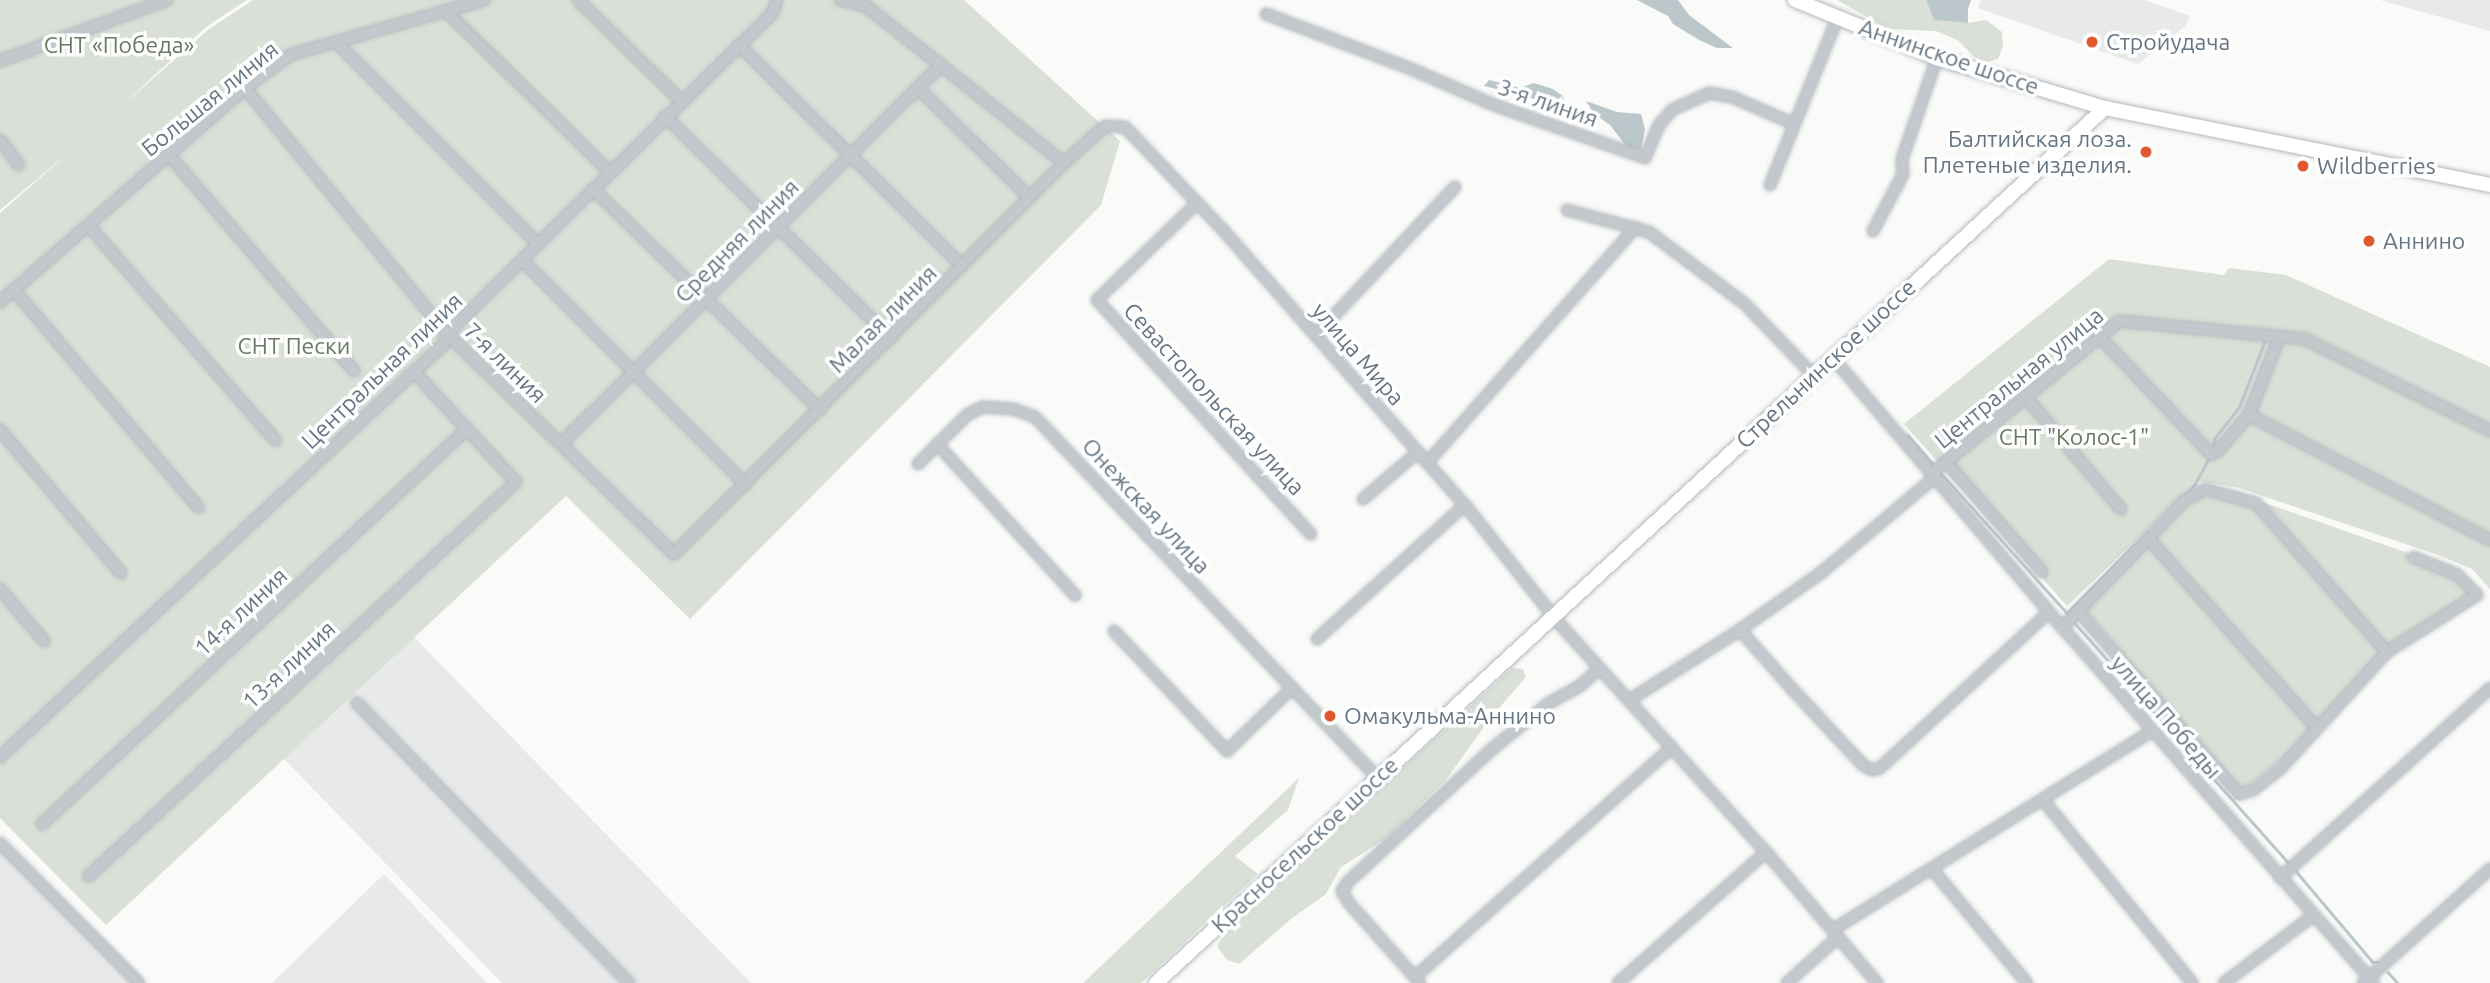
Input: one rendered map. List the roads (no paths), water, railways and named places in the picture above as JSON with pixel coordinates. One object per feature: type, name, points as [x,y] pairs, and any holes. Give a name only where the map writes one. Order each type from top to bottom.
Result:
[{"type":"main road","name":"Аннинское шоссе","points":[[1795,0],[1937,58],[2105,108],[2490,185]]},
{"type":"main road","name":"Стрельнинское шоссе","points":[[1550,618],[2105,108]]},
{"type":"main road","name":"Красносельское шоссе","points":[[1156,983],[1550,618]]},
{"type":"street","points":[[0,61],[167,0]]},
{"type":"street","name":"Большая линия","points":[[0,302],[245,88],[290,55],[484,0]]},
{"type":"street","points":[[578,0],[681,101]]},
{"type":"street","name":"Центральная линия","points":[[1,753],[443,345],[447,334],[772,13],[777,0]]},
{"type":"street","points":[[841,0],[866,6],[1064,163]]},
{"type":"street","points":[[446,11],[610,172]]},
{"type":"street","name":"3-я линия","points":[[1266,14],[1409,68],[1494,105],[1645,158],[1659,125],[1672,110],[1709,93],[1732,97],[1794,124]]},
{"type":"street","points":[[1770,185],[1837,19]]},
{"type":"street","points":[[337,43],[538,244]]},
{"type":"street","points":[[739,45],[962,266]]},
{"type":"street","points":[[1873,231],[1903,174],[1902,159],[1937,58]]},
{"type":"street","name":"Средняя линия","points":[[561,444],[941,65]]},
{"type":"street","name":"7-я линия","points":[[245,88],[447,334],[674,554]]},
{"type":"street","points":[[918,88],[1030,198]]},
{"type":"street","points":[[665,116],[891,338]]},
{"type":"street","name":"Малая линия","points":[[674,554],[746,485],[1064,163],[1105,126],[1125,127]]},
{"type":"street","name":"улица Мира","points":[[1125,127],[1197,203],[1465,505],[1550,618],[1631,699],[1877,983]]},
{"type":"street","points":[[0,140],[19,165]]},
{"type":"street","points":[[169,155],[354,372]]},
{"type":"street","points":[[1315,335],[1455,187]]},
{"type":"street","points":[[593,189],[820,410]]},
{"type":"street","name":"Севастопольская улица","points":[[1197,203],[1097,300],[1311,534]]},
{"type":"street","points":[[1567,211],[1649,232],[1745,303],[1814,376]]},
{"type":"street","points":[[89,226],[275,440]]},
{"type":"street","points":[[1427,463],[1636,228]]},
{"type":"street","points":[[522,260],[746,485]]},
{"type":"street","points":[[14,290],[198,507]]},
{"type":"street","name":"Центральная улица","points":[[1631,699],[1740,630],[1822,572],[1946,462],[2098,335],[2119,321],[2305,339],[2490,431]]},
{"type":"street","points":[[2098,335],[2211,454],[2217,452],[2249,415],[2279,338]]},
{"type":"street","name":"улица Победы","points":[[1833,358],[2062,628],[2369,981]]},
{"type":"street","points":[[414,372],[467,429]]},
{"type":"street","points":[[2025,396],[2121,509]]},
{"type":"street","name":"Онежская улица","points":[[918,464],[967,415],[983,407],[1013,409],[1035,417],[1377,778]]},
{"type":"street","points":[[2249,415],[2490,540]]},
{"type":"street","name":"13-я линия","points":[[89,876],[516,482],[467,429]]},
{"type":"street","name":"14-я линия","points":[[42,824],[467,429]]},
{"type":"street","points":[[0,430],[121,573]]},
{"type":"street","points":[[937,444],[1035,548],[1041,560],[1075,595]]},
{"type":"street","points":[[1363,499],[1418,452]]},
{"type":"street","points":[[1946,462],[2042,572]]},
{"type":"street","points":[[2062,628],[2184,501],[2205,489],[2256,503],[2386,652]]},
{"type":"street","points":[[1317,639],[1465,505]]},
{"type":"street","points":[[2148,538],[2316,727]]},
{"type":"street","points":[[2078,611],[2239,794],[2253,790],[2282,766],[2386,652],[2477,595],[2458,575],[2413,557]]},
{"type":"street","points":[[0,589],[44,641]]},
{"type":"street","points":[[1740,630],[1794,691],[1872,770],[1880,768],[1900,751],[2049,612]]},
{"type":"street","points":[[1114,631],[1227,751],[1292,688]]},
{"type":"street","points":[[1599,669],[1580,686],[1549,703],[1492,749],[1347,883],[1342,891],[1349,903],[1418,980],[1672,747]]},
{"type":"street","points":[[2280,878],[2490,688]]},
{"type":"street","points":[[357,703],[629,983]]},
{"type":"street","points":[[1787,983],[1836,933],[1932,869],[2152,731]]},
{"type":"street","points":[[2043,800],[2192,983]]},
{"type":"street","points":[[0,843],[139,983]]},
{"type":"street","points":[[1618,983],[1766,852]]},
{"type":"street","points":[[1932,869],[2027,983]]},
{"type":"street","points":[[2369,981],[2490,869]]},
{"type":"street","points":[[2224,983],[2314,915]]},
{"type":"waterway","points":[[2213,449],[2214,439],[2239,407],[2264,343]]},
{"type":"waterway","points":[[1908,435],[1934,465]]},
{"type":"waterway","points":[[2183,497],[2195,484],[2210,456]]},
{"type":"waterway","points":[[1941,473],[2067,613],[2148,531]]},
{"type":"waterway","points":[[2074,622],[2289,863]]},
{"type":"waterway","points":[[2296,871],[2373,962],[2378,962]]},
{"type":"waterway","points":[[2388,972],[2398,983]]},
{"type":"place","name":"Стройудача","points":[[2092,42]]},
{"type":"place","name":"Балтийская лоза. Плетеные изделия.","points":[[2146,152]]},
{"type":"place","name":"Wildberries","points":[[2303,166]]},
{"type":"place","name":"Аннино","points":[[2369,241]]},
{"type":"place","name":"Омакульма-Аннино","points":[[1330,716]]},
{"type":"park label","name":"СНТ «Победа»","points":[[119,45]]},
{"type":"park label","name":"СНТ Пески","points":[[294,346]]},
{"type":"park label","name":"СНТ \"Колос-1\"","points":[[2074,437]]}]
